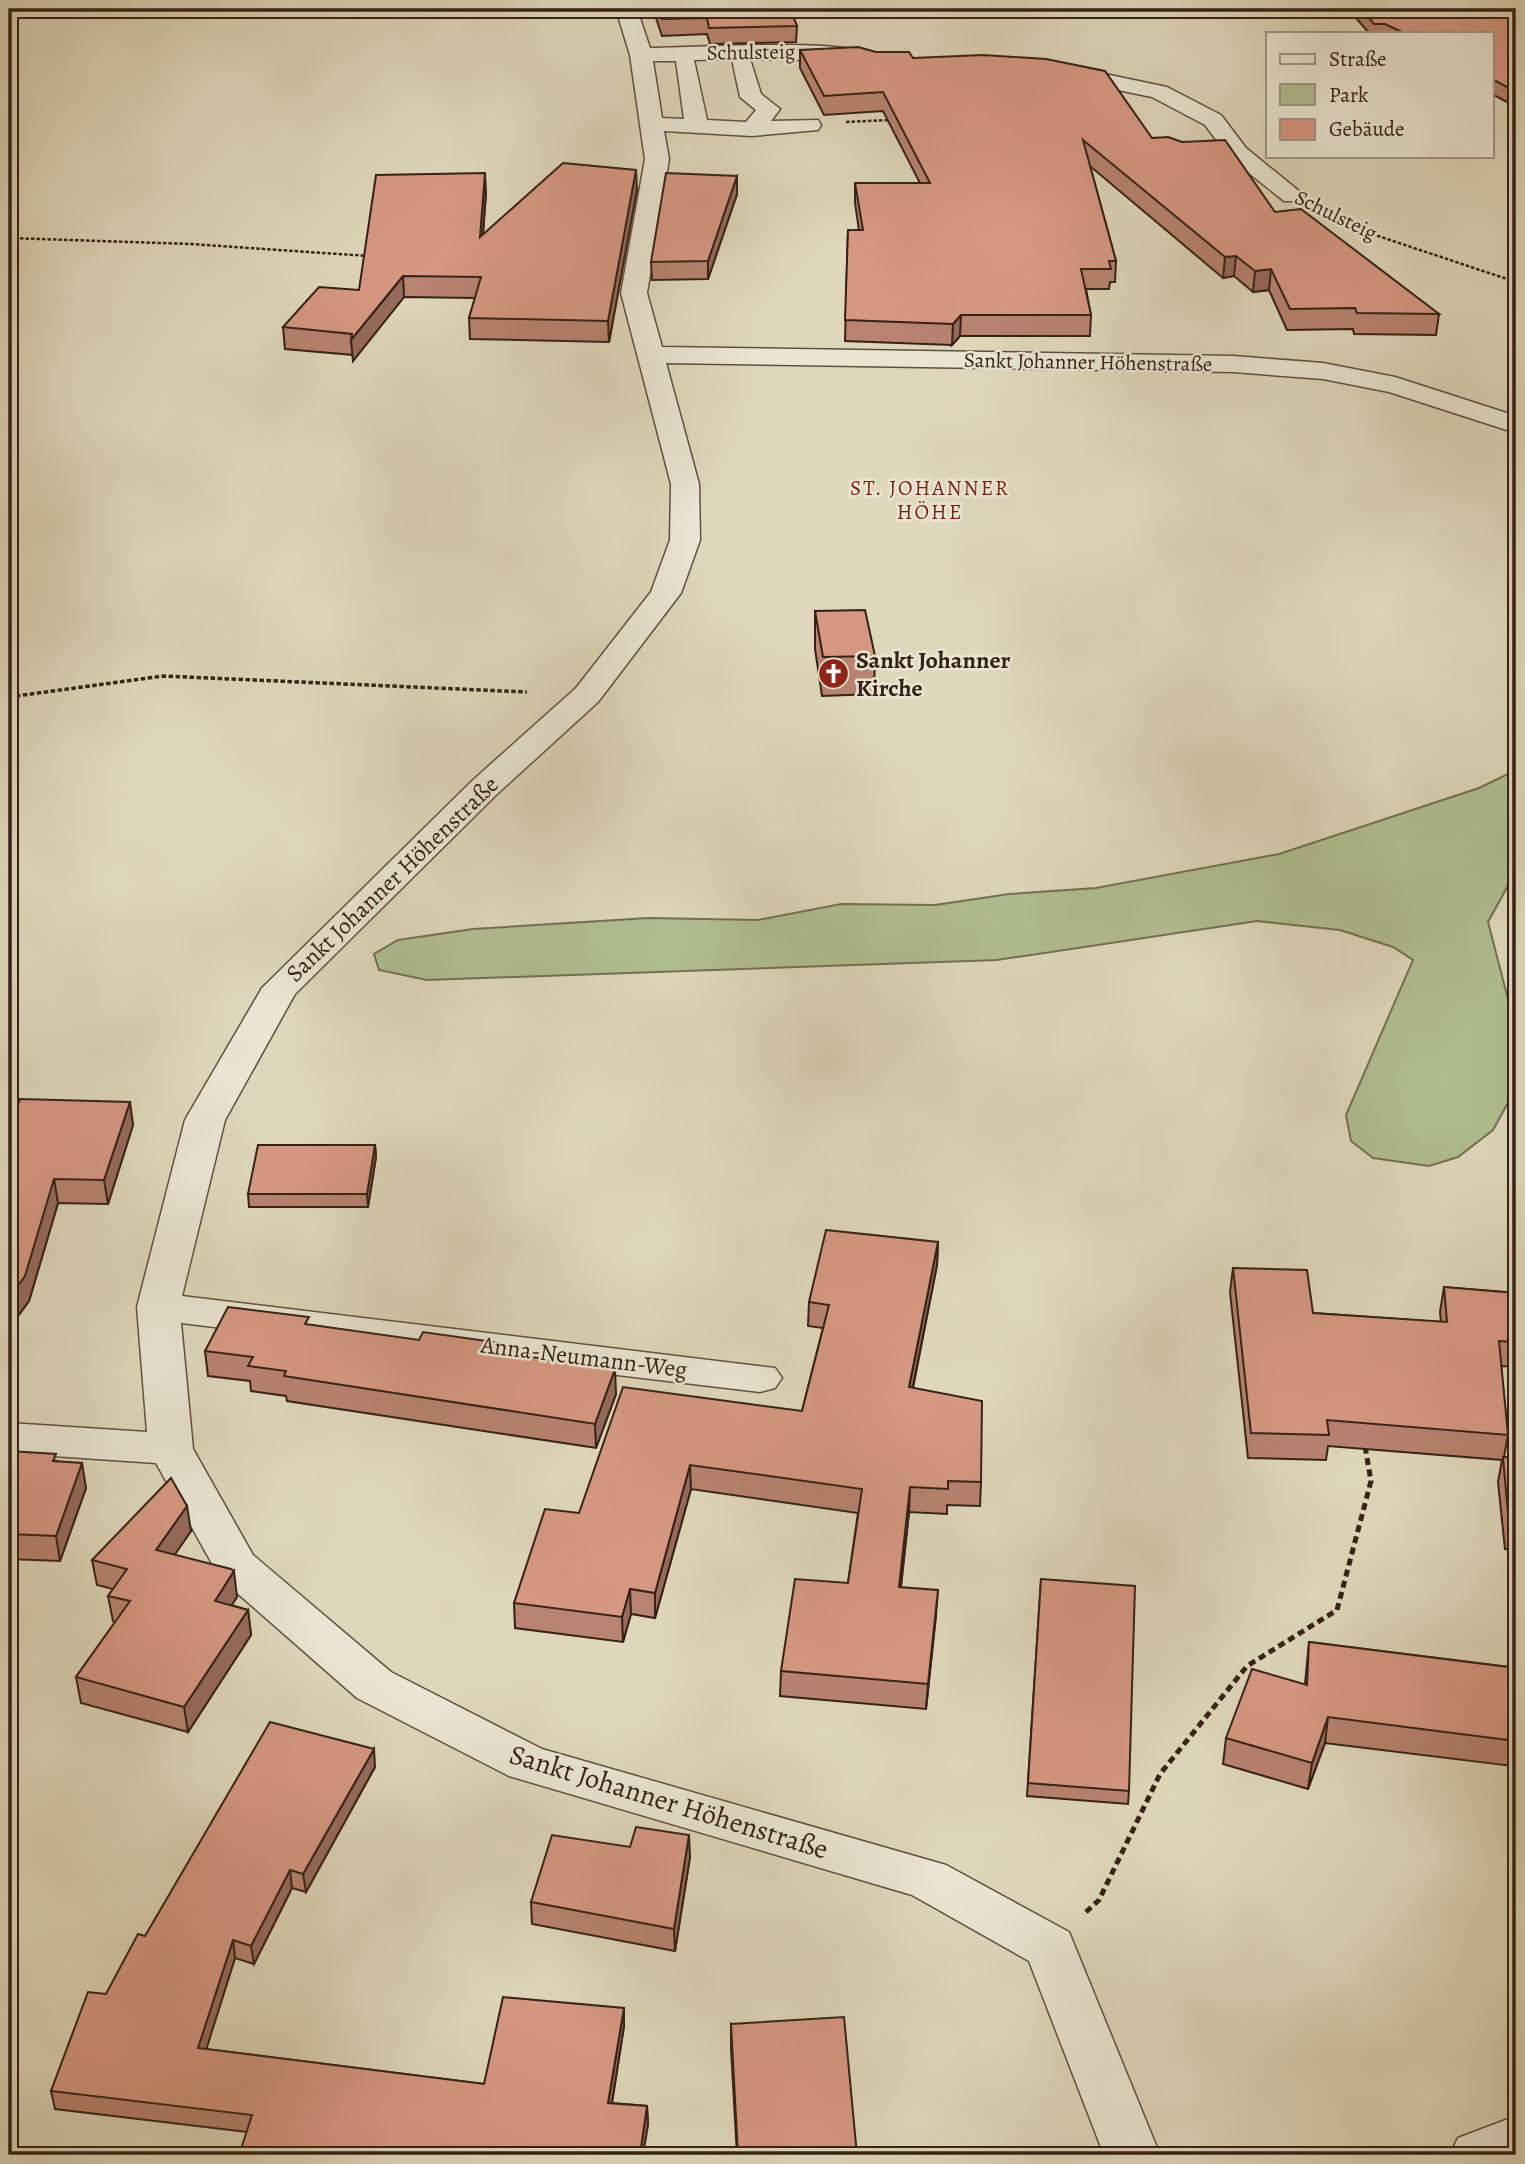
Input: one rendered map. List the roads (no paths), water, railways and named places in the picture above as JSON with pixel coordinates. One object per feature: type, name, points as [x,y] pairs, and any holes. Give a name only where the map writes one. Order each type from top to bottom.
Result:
[{"type":"street","name":"Sankt Johanner Höhenstraße","points":[[627,9],[641,55],[657,159],[634,293],[685,484],[685,540],[666,593],[587,695],[485,789],[280,988],[205,1120],[158,1307],[172,1449],[236,1566],[374,1685],[527,1763],[928,1879],[1050,1947],[1132,2155]]},
{"type":"street","name":"Schulsteig","points":[[641,55],[812,51],[880,56]]},
{"type":"street","points":[[741,62],[751,97],[769,108],[752,128]]},
{"type":"street","points":[[685,63],[697,126]]},
{"type":"street","name":"Schulsteig","points":[[1045,68],[1159,92],[1170,97],[1213,120],[1238,153],[1293,196]]},
{"type":"street","points":[[652,124],[752,128],[810,125]]},
{"type":"street","name":"Sankt Johanner Höhenstraße","points":[[652,355],[1233,364],[1322,371],[1395,385],[1516,425]]},
{"type":"street","name":"Anna-Neumann-Weg","points":[[158,1307],[760,1378]]},
{"type":"street","points":[[9,1438],[172,1449]]},
{"type":"street","points":[[1478,2155],[1516,2140]]},
{"type":"place","name":"Sankt Johanner Kirche","points":[[833,674]]},
{"type":"district","name":"ST. JOHANNER HÖHE","points":[[930,500]]}]
